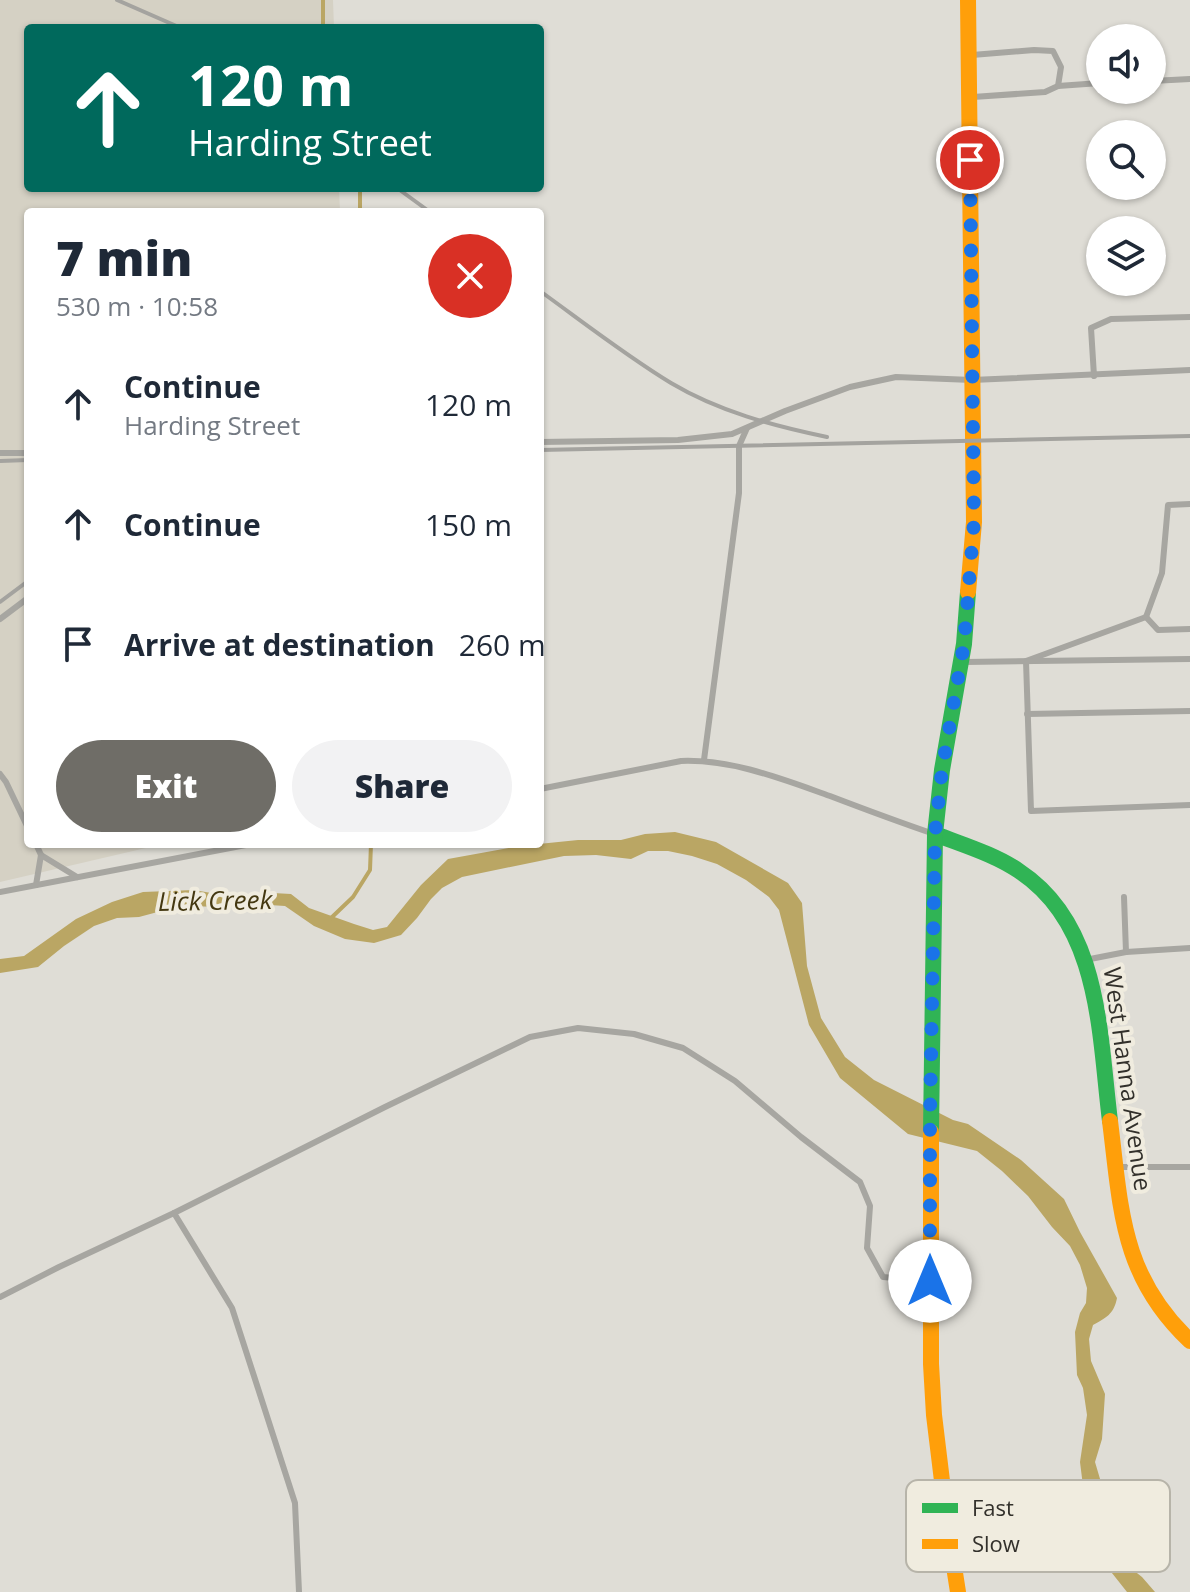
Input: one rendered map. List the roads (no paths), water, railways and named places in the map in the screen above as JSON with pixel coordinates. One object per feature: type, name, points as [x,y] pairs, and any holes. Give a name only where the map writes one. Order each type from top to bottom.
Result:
[{"type":"main road","points":[[942,1480],[934,1415],[930,1281],[931,1035],[935,834],[942,770],[961,662],[974,522],[968,0]]},
{"type":"main road","name":"West Hanna Avenue","points":[[935,834],[976,849],[1032,880],[1054,903],[1079,944],[1094,995],[1125,1235],[1138,1272],[1161,1311],[1190,1341]]},
{"type":"main road","points":[[955,1572],[958,1592]]},
{"type":"lane","points":[[969,55],[1053,51],[1061,67],[1058,86]]},
{"type":"lane","points":[[1166,80],[1190,79]]},
{"type":"lane","points":[[969,97],[1045,92],[1058,86],[1086,84]]},
{"type":"lane","points":[[1094,376],[1091,328],[1111,319],[1190,317]]},
{"type":"lane","points":[[544,442],[678,440],[732,434],[850,387],[896,377],[972,380],[1190,370]]},
{"type":"lane","points":[[704,760],[739,493],[739,446],[747,428]]},
{"type":"lane","points":[[0,453],[24,453]]},
{"type":"lane","points":[[1026,661],[1146,617],[1162,573],[1168,505],[1190,504]]},
{"type":"lane","points":[[0,619],[24,601]]},
{"type":"lane","points":[[1146,617],[1158,630],[1190,629]]},
{"type":"lane","points":[[961,662],[1190,659]]},
{"type":"lane","points":[[1026,661],[1031,811],[1190,805]]},
{"type":"lane","points":[[1027,714],[1190,711]]},
{"type":"lane","points":[[544,788],[681,761],[704,760],[745,768],[794,783],[935,834]]},
{"type":"lane","points":[[0,774],[24,820]]},
{"type":"lane","points":[[36,885],[41,855],[38,848]]},
{"type":"lane","points":[[0,892],[230,848]]},
{"type":"lane","points":[[41,855],[77,877]]},
{"type":"lane","points":[[1124,897],[1126,952]]},
{"type":"lane","points":[[1085,960],[1126,952],[1190,948]]},
{"type":"lane","points":[[0,1297],[530,1037],[578,1028],[634,1034],[683,1048],[735,1081],[860,1182],[870,1206],[867,1248],[883,1277],[930,1281]]},
{"type":"lane","points":[[1116,1167],[1190,1167]]},
{"type":"lane","points":[[174,1213],[232,1308],[237,1323],[295,1503],[299,1592]]},
{"type":"water","name":"Lick Creek","points":[[675,832],[716,842],[788,883],[802,903],[807,966],[821,1018],[845,1057],[874,1080],[953,1120],[968,1124],[1021,1160],[1064,1199],[1117,1298],[1109,1315],[1093,1325],[1089,1339],[1091,1361],[1105,1394],[1102,1439],[1095,1462],[1100,1480],[1082,1480],[1080,1462],[1087,1415],[1083,1388],[1077,1375],[1075,1332],[1086,1303],[1087,1288],[1070,1246],[1028,1196],[977,1151],[908,1134],[840,1078],[809,1025],[779,910],[769,897],[717,864],[668,851],[648,851],[631,859],[596,855],[564,856],[462,877],[442,888],[401,935],[374,943],[345,939],[314,926],[285,906],[180,906],[139,917],[117,918],[94,926],[38,967],[0,973],[0,959],[24,956],[76,919],[143,892],[194,890],[240,896],[291,894],[309,908],[373,930],[387,927],[421,885],[448,859],[508,848],[544,848],[544,843],[621,840],[645,834]]},
{"type":"water","name":"Lick Creek","points":[[1111,1572],[1136,1572],[1155,1592],[1127,1592]]},
{"type":"waterway","points":[[323,0],[323,24]]},
{"type":"waterway","points":[[360,192],[360,208]]},
{"type":"waterway","points":[[330,919],[353,897],[370,870],[371,848]]},
{"type":"railway","points":[[117,0],[172,24]]},
{"type":"railway","points":[[402,192],[424,208]]},
{"type":"railway","points":[[544,294],[637,361],[689,393],[746,416],[827,437]]},
{"type":"railway","points":[[544,450],[1190,436]]},
{"type":"railway","points":[[0,461],[24,460]]},
{"type":"railway","points":[[0,602],[24,584]]}]
